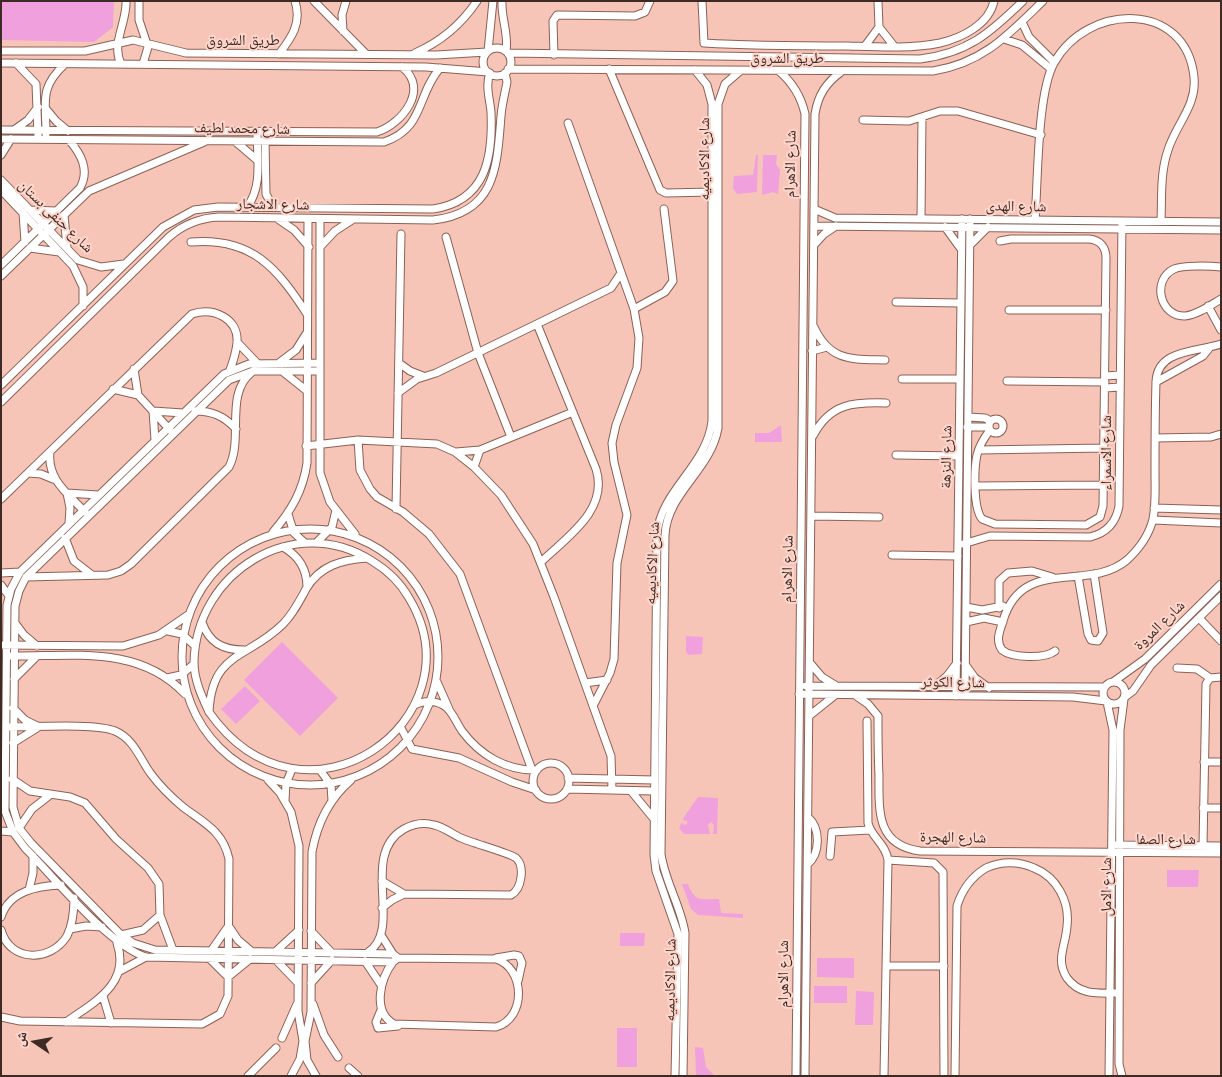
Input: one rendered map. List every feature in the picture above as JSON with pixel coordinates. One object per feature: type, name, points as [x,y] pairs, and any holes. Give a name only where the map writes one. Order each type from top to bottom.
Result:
[{"type":"street","points":[[121,64],[117,51],[117,42],[125,21],[126,1]]},
{"type":"street","points":[[139,1],[140,26],[148,43],[148,52],[143,64]]},
{"type":"street","points":[[279,54],[295,28],[298,14],[295,1]]},
{"type":"street","points":[[314,1],[366,54]]},
{"type":"street","points":[[343,31],[342,14],[346,1]]},
{"type":"street","points":[[410,55],[444,37],[463,19],[476,1]]},
{"type":"street","points":[[493,1],[488,52],[484,62],[489,73],[498,75],[507,71],[511,61],[507,52],[507,41],[501,15],[502,1]]},
{"type":"street","points":[[554,55],[554,18],[557,14],[635,16],[645,12],[650,1]]},
{"type":"street","points":[[702,1],[706,43],[705,57]]},
{"type":"street","points":[[865,46],[878,27],[878,1]]},
{"type":"street","points":[[706,43],[865,46],[928,45],[958,37],[984,21],[994,1]]},
{"type":"street","name":"طريق الشروق","points":[[507,71],[924,72],[946,69],[978,58],[1004,39],[1043,1]]},
{"type":"street","name":"طريق الشروق","points":[[507,52],[554,55],[705,57],[880,59],[932,57],[965,48],[995,28],[1022,2]]},
{"type":"street","points":[[493,16],[501,15]]},
{"type":"street","points":[[1035,220],[1040,135],[1044,101],[1053,65],[1066,48],[1088,29],[1114,18],[1128,17],[1156,23],[1178,40],[1187,51],[1194,78],[1194,95],[1165,160],[1161,221]]},
{"type":"street","points":[[1022,22],[1029,37],[1053,65]]},
{"type":"street","points":[[878,27],[894,46]]},
{"type":"street","points":[[1004,39],[1022,45],[1053,65]]},
{"type":"street","name":"طريق الشروق","points":[[1,51],[85,51],[117,42],[133,40],[186,53],[410,55],[488,52]]},
{"type":"street","points":[[488,52],[499,48],[507,52]]},
{"type":"street","points":[[758,57],[758,71]]},
{"type":"street","points":[[880,59],[880,72]]},
{"type":"street","name":"طريق الشروق","points":[[1,63],[402,67],[440,68],[489,73]]},
{"type":"street","points":[[16,63],[36,84],[42,131],[46,139]]},
{"type":"street","points":[[38,139],[42,131],[46,109],[47,86],[54,74],[65,64]]},
{"type":"street","name":"شارع محمد لطيف","points":[[1,130],[367,133],[387,129],[403,116],[412,98],[411,80],[402,67]]},
{"type":"street","name":"شارع محمد لطيف","points":[[1,139],[372,143],[394,138],[412,125],[428,85],[440,68]]},
{"type":"street","points":[[609,70],[660,190],[666,194],[712,192]]},
{"type":"street","name":"شارع الاكاديميه","points":[[695,70],[707,85],[710,94],[712,192],[715,219]]},
{"type":"street","name":"شارع الاشجار","points":[[1,402],[178,230],[198,220],[220,217],[382,220],[442,219],[460,213],[482,196],[492,181],[498,163],[502,106],[507,82],[507,71]]},
{"type":"street","name":"شارع الاكاديميه","points":[[660,870],[660,597],[666,521],[676,501],[713,448],[718,428],[715,401],[715,219],[718,104],[725,84],[740,71]]},
{"type":"street","name":"شارع الاهرام","points":[[778,71],[796,90],[805,114],[796,1072]]},
{"type":"street","name":"شارع الاهرام","points":[[806,1076],[815,114],[820,94],[841,72]]},
{"type":"street","name":"شارع الاشجار","points":[[1,385],[150,239],[173,220],[194,210],[206,207],[444,207],[464,198],[479,183],[488,162],[491,112],[489,73]]},
{"type":"street","points":[[14,130],[28,120],[38,106]]},
{"type":"street","points":[[46,109],[56,122],[68,131]]},
{"type":"street","points":[[863,120],[909,121],[940,111],[958,111],[1040,135]]},
{"type":"street","points":[[805,114],[815,114]]},
{"type":"street","points":[[921,219],[922,117]]},
{"type":"street","points":[[568,123],[634,309],[639,338],[637,368],[616,425],[612,443],[614,462],[628,515],[617,564],[614,654],[607,680],[593,706]]},
{"type":"street","points":[[261,132],[266,194],[273,207]]},
{"type":"street","points":[[1,155],[11,139]]},
{"type":"street","points":[[1,265],[80,188],[85,174],[82,161],[69,140]]},
{"type":"street","points":[[1,276],[96,187],[207,141]]},
{"type":"street","points":[[236,142],[257,160]]},
{"type":"street","points":[[247,207],[256,190],[257,160],[261,142]]},
{"type":"street","name":"شارع حنفى بستان","points":[[1,180],[26,212]]},
{"type":"street","name":"شارع حنفى بستان","points":[[1,190],[64,250],[78,260],[93,266],[124,264]]},
{"type":"street","points":[[382,208],[382,220]]},
{"type":"street","points":[[634,309],[665,292],[673,281],[664,209]]},
{"type":"street","name":"شارع الهدى","points":[[814,209],[835,218],[1221,222]]},
{"type":"street","points":[[25,242],[26,212],[56,210]]},
{"type":"street","points":[[30,248],[64,250],[64,215]]},
{"type":"street","points":[[276,218],[294,230],[308,247]]},
{"type":"street","points":[[272,535],[288,514],[302,484],[306,463],[308,219]]},
{"type":"street","points":[[320,219],[318,462],[322,483],[336,510],[357,536]]},
{"type":"street","points":[[320,247],[335,231],[353,219]]},
{"type":"street","name":"شارع النزهة","points":[[965,696],[969,246],[966,219]]},
{"type":"street","name":"شارع الاسمراء","points":[[958,546],[990,536],[1090,538],[1110,527],[1119,506],[1122,221]]},
{"type":"street","name":"شارع الهدى","points":[[814,226],[1221,230]]},
{"type":"street","points":[[813,245],[836,226]]},
{"type":"street","points":[[945,227],[955,238],[962,250]]},
{"type":"street","name":"شارع النزهة","points":[[956,696],[962,250],[966,227]]},
{"type":"street","points":[[969,246],[988,228]]},
{"type":"street","points":[[396,509],[401,234]]},
{"type":"street","points":[[446,237],[478,352],[511,437]]},
{"type":"street","points":[[150,239],[159,248]]},
{"type":"street","points":[[990,426],[979,450],[976,486],[977,511],[982,519],[990,523],[1086,525],[1096,521],[1103,512],[1106,253],[1098,242],[1060,239],[1011,239],[1000,241]]},
{"type":"street","points":[[191,242],[217,242],[254,253],[283,278],[308,315]]},
{"type":"street","name":"شارع حنفى بستان","points":[[64,250],[81,279],[82,306]]},
{"type":"street","points":[[1221,267],[1181,267],[1169,273],[1161,284],[1160,290],[1163,304],[1173,313],[1186,316],[1221,299]]},
{"type":"street","points":[[398,393],[423,376],[436,373],[611,288],[621,273]]},
{"type":"street","points":[[611,288],[627,291]]},
{"type":"street","points":[[896,302],[961,303]]},
{"type":"street","points":[[1208,306],[1221,330]]},
{"type":"street","points":[[1008,310],[1106,310]]},
{"type":"street","points":[[1,499],[186,318],[200,311],[215,312],[228,320],[236,334],[237,342],[230,370]]},
{"type":"street","points":[[537,324],[598,476],[597,498],[587,517],[541,562]]},
{"type":"street","points":[[812,324],[827,348],[848,359],[885,360]]},
{"type":"street","points":[[278,364],[296,350],[308,332]]},
{"type":"street","points":[[237,342],[258,364]]},
{"type":"street","points":[[966,607],[982,610],[998,608],[1008,604],[1033,584],[1054,578],[1094,574],[1110,570],[1131,556],[1147,536],[1154,508],[1156,382],[1158,370],[1168,358],[1221,344]]},
{"type":"street","points":[[1156,382],[1203,356],[1210,347]]},
{"type":"street","points":[[812,351],[827,348]]},
{"type":"street","points":[[399,363],[410,371],[423,376]]},
{"type":"street","points":[[37,646],[10,621],[9,596],[20,572],[69,523],[86,512],[170,430],[183,413],[218,378],[230,370],[258,364],[319,367]]},
{"type":"street","points":[[146,957],[116,942],[33,856],[12,832],[3,814],[3,708],[7,678],[7,645],[10,621],[16,598],[26,577],[65,538],[98,495],[155,440],[195,411],[229,380],[253,371],[282,371],[307,367]]},
{"type":"street","points":[[134,369],[138,395],[170,430]]},
{"type":"street","points":[[802,369],[812,369]]},
{"type":"street","points":[[26,577],[95,576],[115,574],[126,568],[225,473],[234,455],[239,388],[253,371]]},
{"type":"street","points":[[282,371],[307,392]]},
{"type":"street","points":[[1105,382],[1120,376]]},
{"type":"street","points":[[902,379],[960,380]]},
{"type":"street","points":[[1007,381],[1105,382],[1120,387]]},
{"type":"street","points":[[113,390],[138,395]]},
{"type":"street","points":[[812,438],[823,421],[838,409],[859,402],[886,403]]},
{"type":"street","points":[[153,411],[183,413]]},
{"type":"street","points":[[153,411],[156,425],[155,440]]},
{"type":"street","points":[[195,411],[213,413],[229,422],[236,429]]},
{"type":"street","points":[[455,452],[480,450],[572,412]]},
{"type":"street","points":[[968,417],[985,418],[990,426]]},
{"type":"street","points":[[968,428],[990,426]]},
{"type":"street","points":[[1155,438],[1211,437],[1221,434]]},
{"type":"street","points":[[306,446],[358,440],[427,442],[455,452],[474,467],[512,511],[541,562],[611,756],[612,790]]},
{"type":"street","points":[[358,440],[358,459],[364,480],[377,497],[429,534],[460,574],[535,770],[536,790]]},
{"type":"street","points":[[979,450],[1104,448]]},
{"type":"street","points":[[474,467],[480,450]]},
{"type":"street","points":[[50,452],[49,466],[53,479]]},
{"type":"street","points":[[896,455],[959,456]]},
{"type":"street","points":[[28,473],[41,474],[53,479],[86,512]]},
{"type":"street","points":[[976,486],[1104,485]]},
{"type":"street","points":[[67,493],[98,495]]},
{"type":"street","points":[[67,493],[70,508],[69,523]]},
{"type":"street","points":[[1154,508],[1221,510]]},
{"type":"street","points":[[318,541],[332,527],[336,510]]},
{"type":"street","points":[[288,514],[291,527],[304,542]]},
{"type":"street","points":[[811,516],[879,517]]},
{"type":"street","points":[[1152,520],[1221,523]]},
{"type":"street","points":[[188,698],[181,674],[179,654],[182,634],[190,613],[218,573],[244,552],[272,535],[291,527],[311,525],[332,527],[357,536],[398,565],[417,590],[431,620],[434,636],[437,680],[432,702],[422,724],[407,743],[383,761],[355,776],[331,785],[308,787],[286,784],[264,776]]},
{"type":"street","points":[[65,538],[74,561],[95,576]]},
{"type":"street","points":[[318,541],[344,546],[367,558],[390,574],[409,597],[420,622],[425,664],[414,705],[400,726],[387,740],[364,756],[338,767],[320,770],[292,769],[259,758],[244,750],[219,726],[209,712],[200,690],[194,664],[202,622],[220,589],[238,570],[259,556],[304,542],[318,541]]},
{"type":"street","points":[[283,547],[290,551],[302,564],[307,588]]},
{"type":"street","points":[[892,555],[958,556]]},
{"type":"street","points":[[209,712],[210,695],[216,678],[226,664],[244,650],[265,639],[285,622],[319,573],[335,563],[367,558]]},
{"type":"street","points":[[998,608],[999,582],[1008,572],[1032,571],[1054,578]]},
{"type":"street","points":[[1,573],[20,572]]},
{"type":"street","points":[[1078,576],[1088,634],[1091,640],[1098,641],[1103,633],[1094,574]]},
{"type":"street","name":"شارع المروة","points":[[1113,682],[1144,659],[1221,584]]},
{"type":"street","points":[[1,585],[9,596]]},
{"type":"street","name":"شارع المروة","points":[[1124,698],[1134,691],[1151,665],[1221,596]]},
{"type":"street","points":[[1008,604],[998,641],[1005,653],[1043,656],[1055,651]]},
{"type":"street","points":[[7,645],[123,646],[141,642],[168,631],[190,613]]},
{"type":"street","points":[[966,622],[984,618],[1003,622]]},
{"type":"street","points":[[1198,618],[1221,640]]},
{"type":"street","points":[[1,628],[10,621]]},
{"type":"street","points":[[202,622],[208,636],[219,646],[233,650],[244,650]]},
{"type":"street","points":[[168,631],[182,634],[196,646]]},
{"type":"street","points":[[7,656],[124,659],[151,668],[167,678],[188,698],[218,740],[235,756],[264,776],[285,800],[295,823],[299,846],[298,1002],[302,1050],[291,1076]]},
{"type":"street","points":[[7,678],[37,657]]},
{"type":"street","points":[[934,687],[947,676],[957,662]]},
{"type":"street","points":[[810,663],[822,677],[838,687]]},
{"type":"street","points":[[167,678],[181,674],[194,664]]},
{"type":"street","points":[[965,664],[975,678],[989,688]]},
{"type":"street","points":[[1178,668],[1197,669],[1210,678],[1221,677]]},
{"type":"street","points":[[7,678],[13,708],[13,807],[19,828],[31,843],[121,935],[133,944],[147,948],[228,955],[496,959],[519,956],[522,963],[518,981],[516,1011],[508,1022],[503,1026],[496,1027],[400,1026],[378,1028],[376,1022],[381,1010],[381,985],[395,958]]},
{"type":"street","points":[[1202,846],[1206,684],[1210,678]]},
{"type":"street","points":[[400,726],[407,743],[417,750],[445,754],[473,762],[512,782],[536,790],[545,798],[551,799],[563,794],[567,789],[568,778],[564,769],[555,764],[546,764],[535,770],[507,766],[484,753],[464,733],[449,709],[437,680]]},
{"type":"street","points":[[585,684],[607,680]]},
{"type":"street","points":[[1113,682],[1123,686],[1124,698],[1116,705],[1106,701],[1103,692],[1105,687],[1113,682]]},
{"type":"street","name":"شارع الكوثر","points":[[799,690],[838,687],[1105,687]]},
{"type":"street","name":"شارع الكوثر","points":[[809,690],[836,695],[1073,697],[1106,701]]},
{"type":"street","points":[[809,716],[821,704],[836,695]]},
{"type":"street","name":"شارع الهجرة","points":[[855,695],[868,704],[878,716],[880,819],[889,835],[903,846],[920,851],[1116,849]]},
{"type":"street","name":"شارع الامل","points":[[1109,1074],[1110,993],[1120,730],[1124,698]]},
{"type":"street","name":"شارع الامل","points":[[1106,701],[1113,730],[1121,1074]]},
{"type":"street","points":[[414,705],[432,702],[449,709]]},
{"type":"street","points":[[13,708],[25,720],[40,727]]},
{"type":"street","points":[[867,722],[867,819],[870,830],[885,849],[888,860],[884,1076]]},
{"type":"street","points":[[1,1022],[13,1020],[206,1023],[220,1014],[225,1007],[228,996],[229,926],[229,859],[224,842],[216,830],[172,798],[149,772],[131,742],[118,732],[103,727],[3,727]]},
{"type":"street","points":[[13,743],[40,727]]},
{"type":"street","name":"شارع الاكاديميه","points":[[659,734],[654,780],[654,855],[684,924],[675,1076]]},
{"type":"street","points":[[1204,762],[1221,762]]},
{"type":"street","points":[[285,800],[286,784],[292,769]]},
{"type":"street","points":[[320,770],[331,785],[332,801]]},
{"type":"street","points":[[316,1076],[305,1051],[311,998],[312,852],[318,828],[332,801],[355,776]]},
{"type":"street","points":[[568,778],[654,780]]},
{"type":"street","points":[[12,779],[30,791],[70,796],[85,803],[116,839],[148,868],[159,884],[160,914],[172,950]]},
{"type":"street","points":[[567,789],[654,791]]},
{"type":"street","points":[[631,791],[654,819]]},
{"type":"street","points":[[19,828],[32,809],[50,795]]},
{"type":"street","points":[[1203,808],[1221,808]]},
{"type":"street","points":[[808,817],[815,827],[816,834],[816,853],[808,864]]},
{"type":"street","points":[[366,957],[376,946],[381,936],[383,859],[388,845],[397,834],[416,824],[434,824],[472,843],[513,856],[520,865],[520,885],[511,895],[404,894],[382,908]]},
{"type":"street","points":[[816,834],[830,834],[833,831],[870,830]]},
{"type":"street","points":[[1,832],[12,832]]},
{"type":"street","points":[[830,834],[830,856]]},
{"type":"street","name":"شارع الصفا","points":[[1116,849],[1221,846]]},
{"type":"street","name":"شارع الصفا","points":[[1116,849],[1221,853]]},
{"type":"street","points":[[30,890],[33,856]]},
{"type":"street","points":[[888,860],[930,862],[941,868],[943,876],[944,1076]]},
{"type":"street","points":[[956,1076],[956,906],[971,879],[988,867],[1008,862],[1018,863],[1038,869],[1054,882],[1064,900],[1068,917],[1061,952],[1063,970],[1068,978],[1081,990],[1090,993],[1119,993]]},
{"type":"street","points":[[382,881],[404,894]]},
{"type":"street","points":[[1,917],[14,898],[30,890],[61,885]]},
{"type":"street","points":[[1,930],[7,943],[21,954],[36,956],[45,954],[60,944],[70,930],[74,898]]},
{"type":"street","points":[[121,935],[143,930],[160,914]]},
{"type":"street","points":[[70,930],[86,926],[102,927]]},
{"type":"street","points":[[210,954],[229,926]]},
{"type":"street","points":[[229,926],[251,955]]},
{"type":"street","points":[[276,956],[299,930]]},
{"type":"street","points":[[311,931],[332,956]]},
{"type":"street","points":[[381,936],[395,958]]},
{"type":"street","points":[[116,942],[120,956],[120,971]]},
{"type":"street","points":[[66,1022],[103,996],[120,971],[146,957],[210,954]]},
{"type":"street","points":[[210,954],[228,977]]},
{"type":"street","points":[[228,977],[251,955]]},
{"type":"street","points":[[276,956],[298,983]]},
{"type":"street","points":[[311,984],[332,956]]},
{"type":"street","points":[[366,957],[381,985]]},
{"type":"street","points":[[496,959],[508,964],[518,981]]},
{"type":"street","name":"شارع الاكاديميه","points":[[682,966],[683,1076]]},
{"type":"street","points":[[886,966],[944,966]]},
{"type":"street","points":[[103,996],[111,1023]]},
{"type":"street","points":[[311,998],[324,1035],[338,1057]]},
{"type":"street","points":[[282,1038],[298,1002]]},
{"type":"street","points":[[381,1010],[388,1021],[400,1026]]},
{"type":"street","points":[[1,1016],[13,1020]]},
{"type":"street","points":[[796,1043],[806,1043]]},
{"type":"street","points":[[248,1076],[276,1048]]},
{"type":"street","points":[[796,1052],[806,1052]]},
{"type":"street","points":[[806,1065],[811,1076]]},
{"type":"street","points":[[349,1068],[358,1076]]},
{"type":"street","points":[[791,1076],[796,1072]]},
{"type":"street","points":[[1109,1074],[1121,1074]]},
{"type":"shaded area","points":[[1,1],[114,1],[113,27],[94,42],[1,40]]},
{"type":"shaded area","points":[[756,155],[758,155],[757,192],[737,194],[733,188],[734,176],[753,175]]},
{"type":"shaded area","points":[[763,155],[777,155],[776,164],[780,170],[778,194],[773,192],[762,195]]},
{"type":"shaded area","points":[[781,425],[782,442],[755,442],[755,433],[769,433]]},
{"type":"shaded area","points":[[686,636],[703,637],[702,654],[689,655],[686,652]]},
{"type":"shaded area","points":[[282,642],[338,698],[300,736],[244,680]]},
{"type":"shaded area","points":[[245,686],[260,701],[236,724],[221,709]]},
{"type":"shaded area","points":[[698,797],[718,798],[717,834],[713,834],[714,825],[711,822],[708,825],[710,834],[684,834],[679,828],[682,822],[684,825],[687,824],[687,821],[682,820]]},
{"type":"shaded area","points":[[1167,870],[1199,870],[1198,887],[1167,887]]},
{"type":"shaded area","points":[[682,884],[688,884],[693,894],[699,899],[719,899],[721,913],[743,914],[743,918],[698,915],[691,909]]},
{"type":"shaded area","points":[[620,933],[645,933],[644,946],[620,946]]},
{"type":"shaded area","points":[[817,958],[854,958],[854,978],[817,977]]},
{"type":"shaded area","points":[[814,986],[847,986],[847,1003],[814,1003]]},
{"type":"shaded area","points":[[856,991],[874,992],[873,1025],[855,1025]]},
{"type":"shaded area","points":[[617,1028],[637,1028],[637,1067],[617,1067]]},
{"type":"shaded area","points":[[695,1047],[703,1048],[706,1067],[715,1076],[696,1076]]}]
